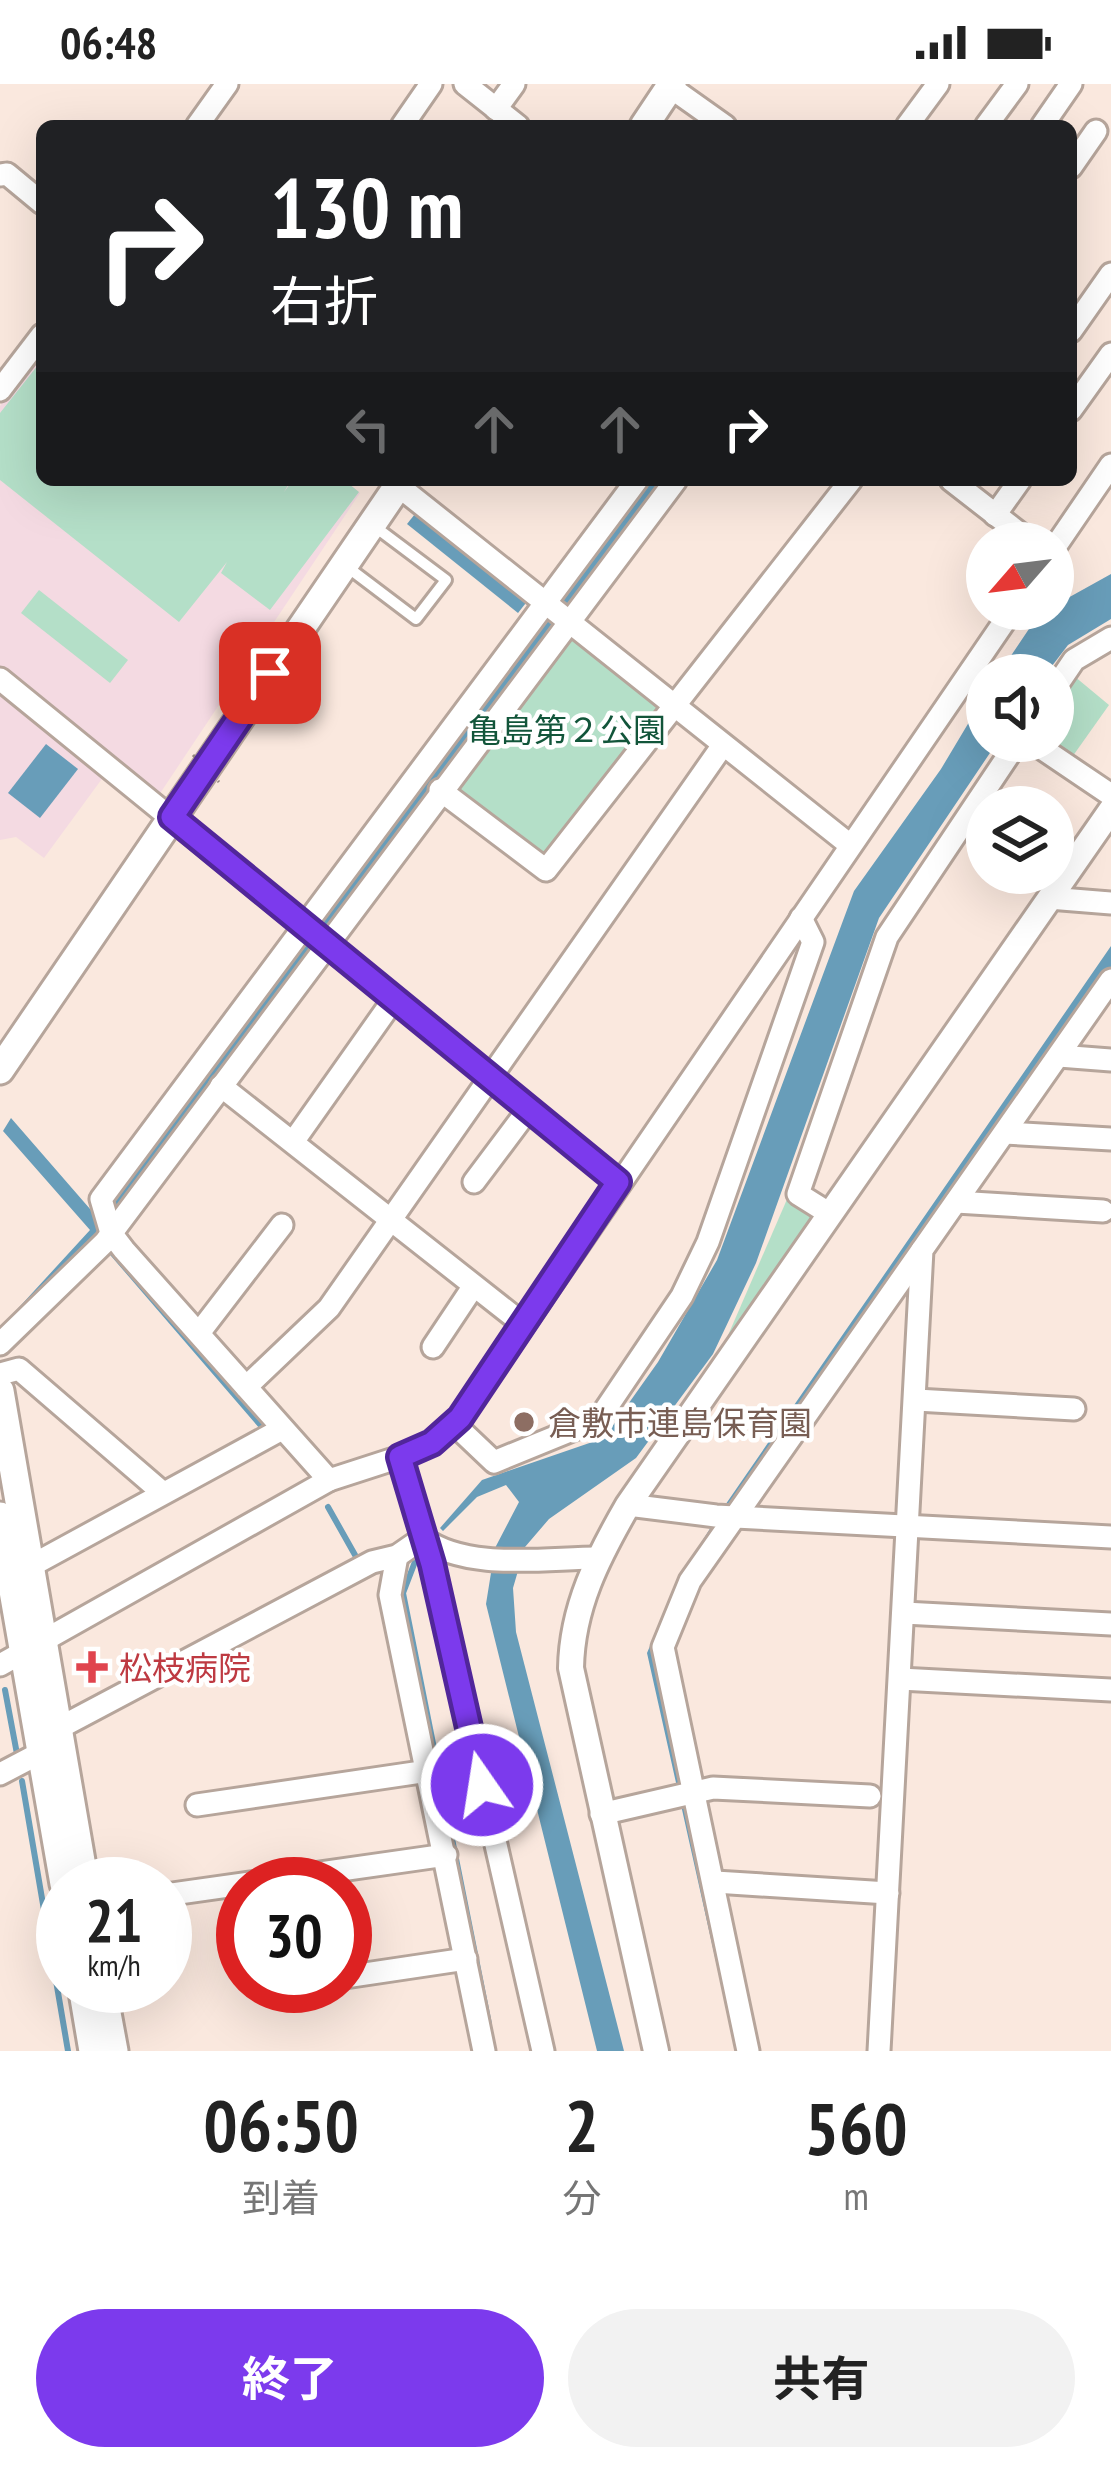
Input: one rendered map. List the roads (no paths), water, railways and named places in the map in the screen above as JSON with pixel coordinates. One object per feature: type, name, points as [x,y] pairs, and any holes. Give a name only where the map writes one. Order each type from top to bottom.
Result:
[{"type":"main road","points":[[648,120],[671,86]]},
{"type":"main road","points":[[1,1068],[395,486]]},
{"type":"main road","points":[[0,1391],[14,1657],[42,1752],[60,1857]]},
{"type":"main road","points":[[0,1516],[12,1580]]},
{"type":"main road","points":[[14,1657],[59,1728],[80,1857]]},
{"type":"main road","points":[[87,2013],[93,2051]]},
{"type":"main road","points":[[107,2013],[113,2051]]},
{"type":"street","points":[[200,120],[227,84]]},
{"type":"street","points":[[406,120],[431,84]]},
{"type":"street","points":[[465,84],[510,120]]},
{"type":"street","points":[[496,109],[514,84]]},
{"type":"street","points":[[911,120],[938,84]]},
{"type":"street","points":[[990,120],[1017,84]]},
{"type":"street","points":[[1046,120],[1071,84]]},
{"type":"street","points":[[671,86],[717,120]]},
{"type":"street","points":[[1077,158],[1096,130]]},
{"type":"street","points":[[0,175],[7,174],[36,197]]},
{"type":"street","points":[[1077,322],[1111,274]]},
{"type":"street","points":[[0,390],[36,343]]},
{"type":"street","points":[[1077,402],[1111,354]]},
{"type":"street","points":[[1072,522],[1111,465]]},
{"type":"street","points":[[402,486],[850,845]]},
{"type":"street","points":[[329,1480],[108,1222],[101,1199],[440,790],[633,486]]},
{"type":"street","points":[[0,1344],[220,1085],[315,937],[554,612],[670,486]]},
{"type":"street","points":[[440,790],[546,870],[846,486]]},
{"type":"street","points":[[959,486],[1005,522]]},
{"type":"street","points":[[995,514],[1016,486]]},
{"type":"street","points":[[14,1657],[329,1480],[432,1443],[454,1424],[998,630]]},
{"type":"street","points":[[1074,661],[1111,638]]},
{"type":"street","points":[[0,679],[618,1182]]},
{"type":"street","points":[[246,1387],[328,1308],[392,1222],[723,746]]},
{"type":"street","points":[[830,1214],[798,1194],[887,937],[1004,762]]},
{"type":"street","points":[[1062,762],[1111,795]]},
{"type":"street","points":[[656,2051],[571,1668],[572,1630],[598,1558],[628,1504],[1111,810]]},
{"type":"street","points":[[1048,898],[1111,903]]},
{"type":"street","points":[[454,1424],[494,1462],[598,1419],[682,1295],[708,1242],[813,942],[801,918]]},
{"type":"street","points":[[748,2051],[715,1882],[688,1795],[663,1647],[690,1581],[727,1516],[922,1250],[1111,980]]},
{"type":"street","points":[[293,1142],[394,999]]},
{"type":"street","points":[[1059,1056],[1111,1060]]},
{"type":"street","points":[[220,1085],[523,1324]]},
{"type":"street","points":[[475,1182],[528,1110]]},
{"type":"street","points":[[1005,1133],[1111,1139]]},
{"type":"street","points":[[956,1202],[1103,1211]]},
{"type":"street","points":[[199,1333],[282,1225]]},
{"type":"street","points":[[879,2051],[922,1250]]},
{"type":"street","points":[[433,1347],[473,1287]]},
{"type":"street","points":[[0,1374],[19,1369],[164,1492]]},
{"type":"street","points":[[916,1400],[1074,1408]]},
{"type":"street","points":[[12,1580],[282,1429]]},
{"type":"street","points":[[400,1457],[543,2051]]},
{"type":"street","points":[[628,1504],[727,1516],[1111,1537]]},
{"type":"street","points":[[423,1538],[440,1551],[477,1556],[598,1558]]},
{"type":"street","points":[[59,1728],[372,1562],[397,1556],[423,1538]]},
{"type":"street","points":[[397,1556],[390,1595],[484,2051]]},
{"type":"street","points":[[904,1613],[1111,1624]]},
{"type":"street","points":[[900,1679],[1111,1690]]},
{"type":"street","points":[[0,1774],[42,1752]]},
{"type":"street","points":[[196,1805],[428,1771]]},
{"type":"street","points":[[602,1814],[713,1788],[870,1796]]},
{"type":"street","points":[[192,1890],[446,1855]]},
{"type":"street","points":[[715,1882],[889,1893]]},
{"type":"street","points":[[372,1973],[466,1959]]},
{"type":"lane","points":[[344,565],[416,619],[446,580],[372,524]]},
{"type":"water","points":[[647,486],[663,486],[103,1234],[17,1319],[12,1315],[90,1230],[3,1131],[11,1118],[97,1217]]},
{"type":"water","points":[[419,509],[529,599],[518,613],[407,524]]},
{"type":"water","points":[[1111,574],[1111,619],[1061,654],[1012,654],[1028,630],[1074,630],[1074,595]]},
{"type":"water","points":[[966,727],[966,762],[984,762],[879,918],[756,1263],[713,1354],[636,1458],[549,1519],[525,1547],[513,1588],[516,1632],[624,2051],[597,2051],[486,1604],[495,1548],[519,1502],[506,1485],[477,1497],[443,1531],[440,1528],[482,1480],[604,1438],[658,1362],[717,1260],[854,891]]},
{"type":"water","points":[[46,744],[78,769],[40,818],[8,793]]},
{"type":"water","points":[[1111,946],[1111,968],[657,1648],[745,2051],[736,2051],[647,1653],[678,1580],[721,1511]]},
{"type":"waterway","points":[[109,1249],[264,1429]]},
{"type":"waterway","points":[[328,1507],[359,1562]]},
{"type":"waterway","points":[[418,1554],[403,1593],[489,2024]]},
{"type":"waterway","points":[[5,1690],[17,1754]]},
{"type":"waterway","points":[[22,1781],[68,2051]]},
{"type":"place","name":"倉敷市連島保育園","points":[[524,1422]]},
{"type":"place","name":"松枝病院","points":[[92,1667]]},
{"type":"park label","name":"亀島第２公園","points":[[567,729]]}]
